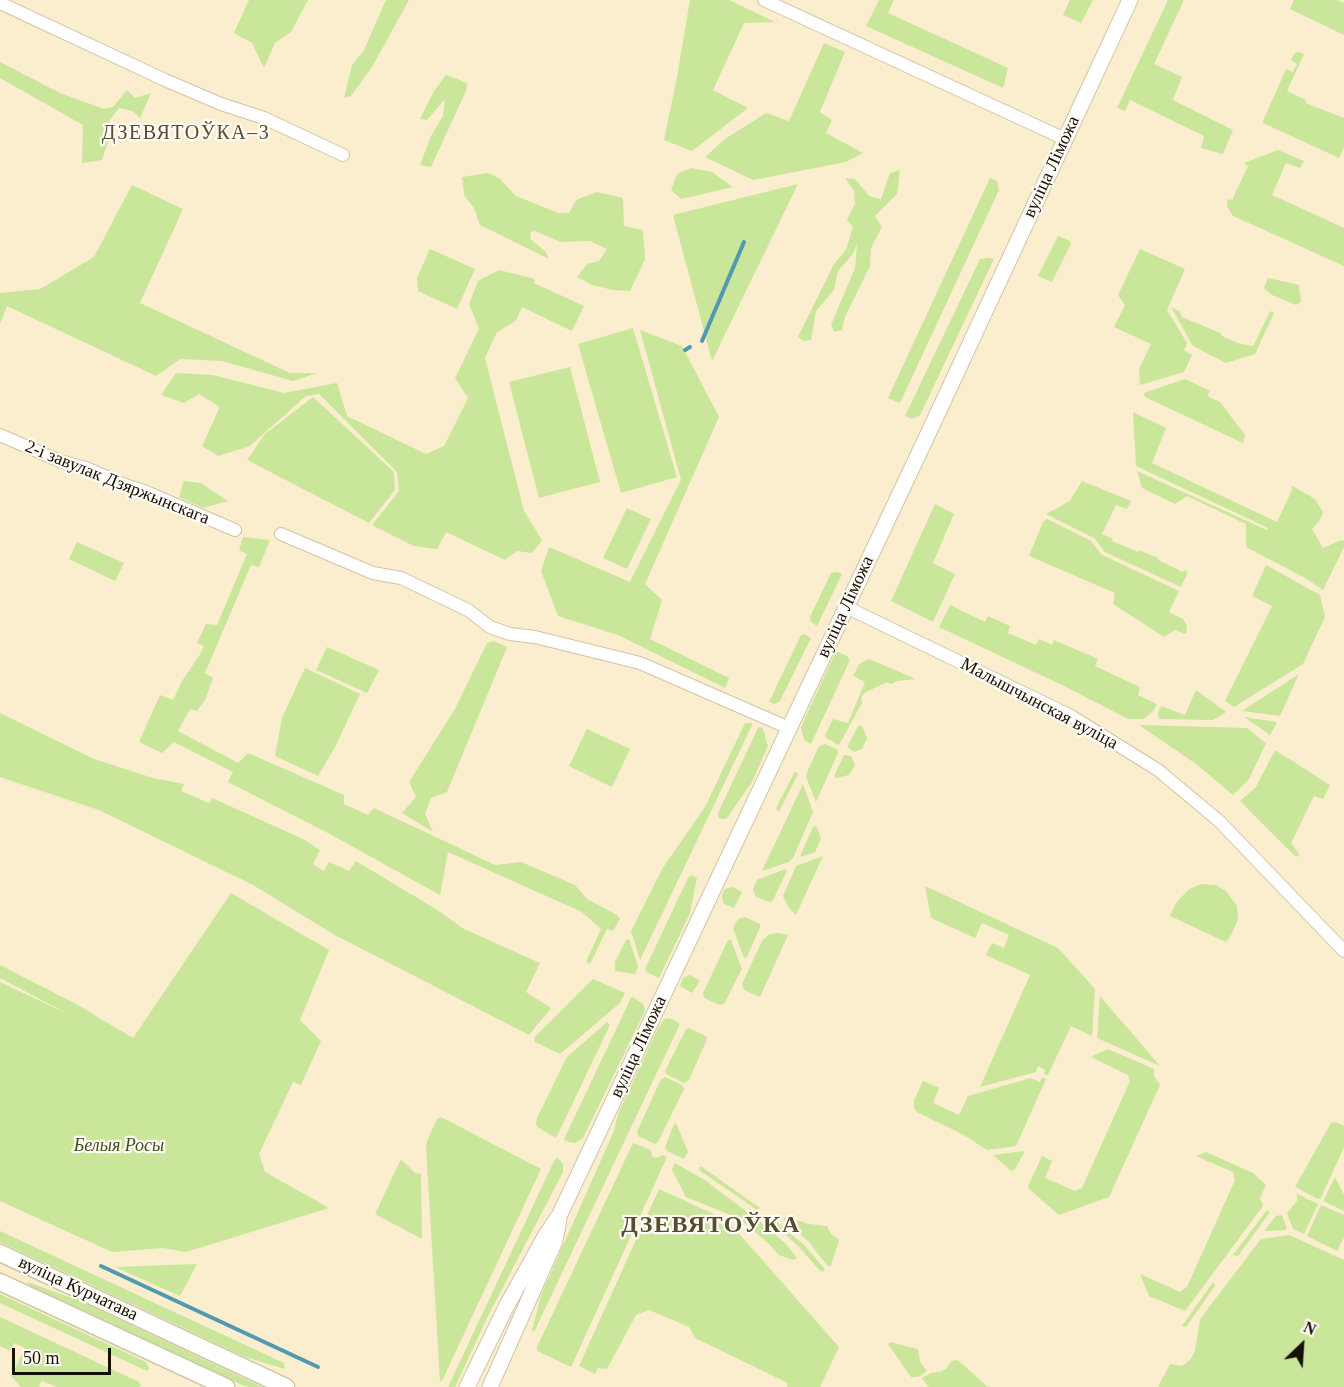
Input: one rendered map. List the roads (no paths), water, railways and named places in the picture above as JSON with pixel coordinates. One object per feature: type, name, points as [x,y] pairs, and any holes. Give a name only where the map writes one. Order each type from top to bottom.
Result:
[{"type":"main road","name":"вуліца Курчатава","points":[[0,1253],[286,1387]]},
{"type":"main road","name":"вуліца Курчатава","points":[[0,1282],[226,1387]]},
{"type":"street","points":[[764,0],[1065,139]]},
{"type":"street","name":"вуліца Ліможа","points":[[468,1387],[506,1307],[560,1214],[1130,0]]},
{"type":"street","points":[[0,3],[165,80],[221,104],[264,118],[344,155]]},
{"type":"street","name":"2-і завулак Дзяржынскага","points":[[0,435],[60,461],[86,468],[144,491],[235,530]]},
{"type":"street","points":[[281,534],[373,573],[401,578],[468,610],[490,627],[510,634],[535,637],[640,663],[789,728]]},
{"type":"street","name":"Малышчынская вуліца","points":[[846,607],[1071,716],[1158,771],[1219,821],[1344,951]]},
{"type":"street","name":"вуліца Ліможа","points":[[490,1387],[555,1241],[560,1214]]},
{"type":"waterway","points":[[702,341],[744,242]]},
{"type":"waterway","points":[[685,350],[690,347]]},
{"type":"waterway","points":[[101,1266],[318,1367]]},
{"type":"district","name":"ДЗЕВЯТОЎКА–3","points":[[186,134]]},
{"type":"district","name":"ДЗЕВЯТОЎКА","points":[[711,1226]]},
{"type":"park label","name":"Белыя Росы","points":[[119,1146]]}]
